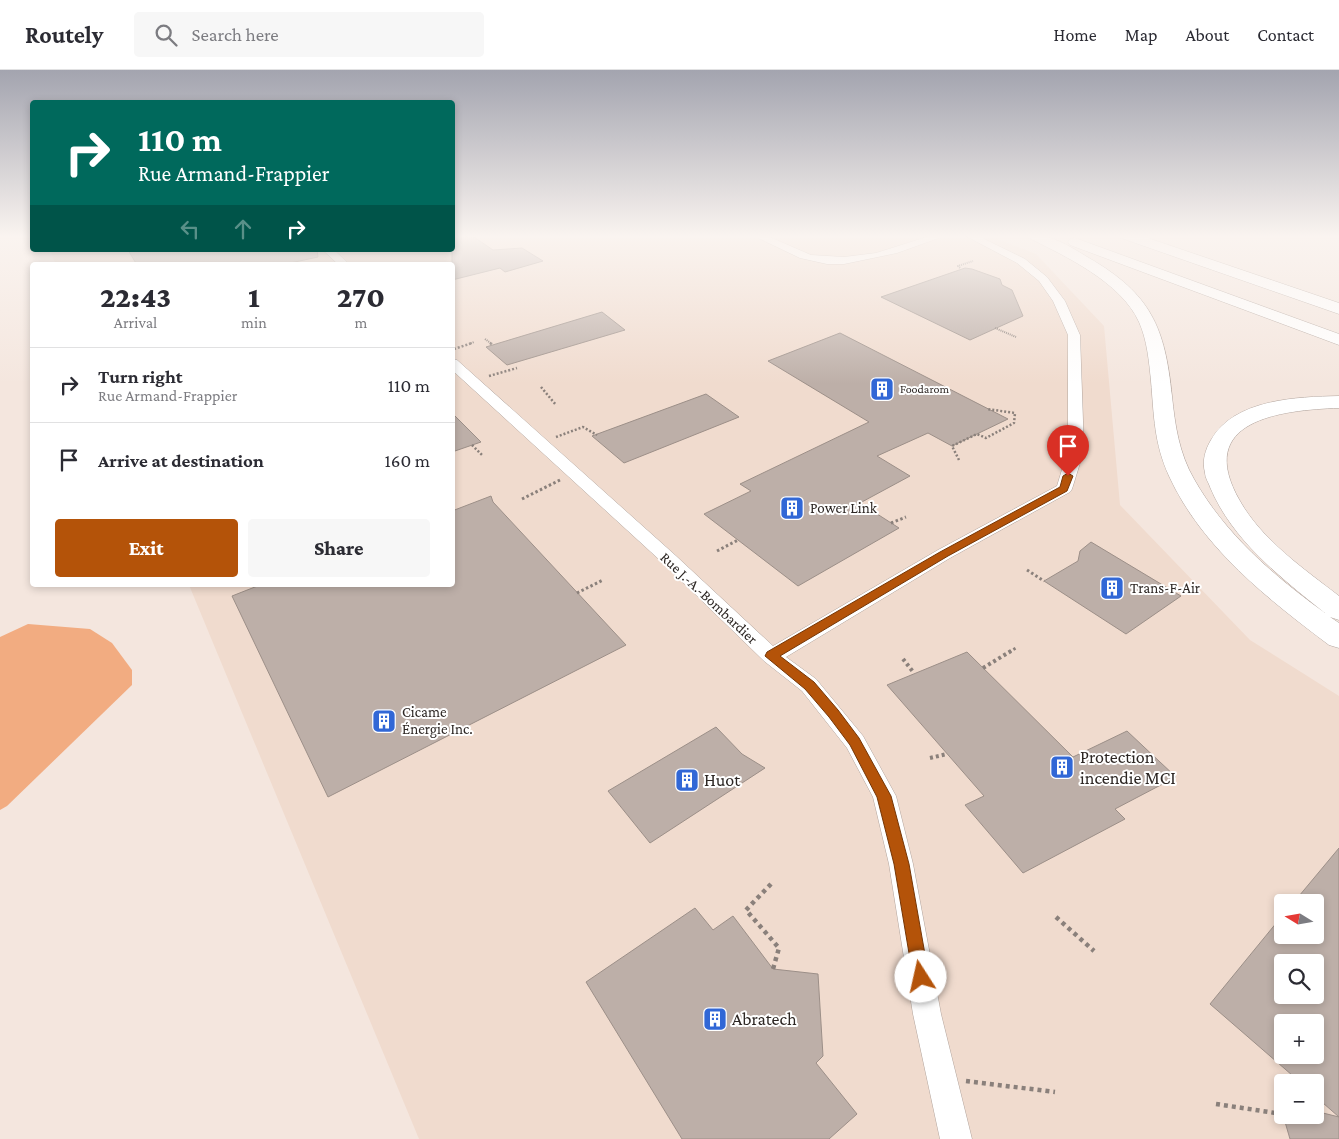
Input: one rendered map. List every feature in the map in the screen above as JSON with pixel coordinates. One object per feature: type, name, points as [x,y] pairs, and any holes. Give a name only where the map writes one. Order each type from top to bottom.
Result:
[{"type":"highway","points":[[1117,285],[1141,310],[1154,338],[1168,448],[1174,465],[1191,497],[1215,529],[1247,563],[1291,601],[1339,638]]},
{"type":"highway","points":[[1190,285],[1339,340]]},
{"type":"highway","points":[[1270,285],[1339,309]]},
{"type":"highway","points":[[1339,402],[1303,403],[1281,407],[1262,412],[1240,422],[1230,428],[1220,442],[1217,451],[1216,469],[1218,480],[1229,502],[1250,530],[1298,577],[1339,610]]},
{"type":"street","points":[[771,656],[944,554],[1064,488],[1076,450],[1074,334],[1059,302],[1047,285]]},
{"type":"street","name":"Rue J.-A.-Bombardier","points":[[455,366],[669,559],[771,656],[809,685],[855,742],[884,796],[901,864],[927,1014],[956,1139]]},
{"type":"path","points":[[995,328],[1016,337]]},
{"type":"path","points":[[485,339],[492,345]]},
{"type":"path","points":[[455,348],[474,342]]},
{"type":"path","points":[[472,382],[517,368],[512,364]]},
{"type":"path","points":[[541,387],[556,405]]},
{"type":"path","points":[[1006,412],[1007,406]]},
{"type":"path","points":[[959,460],[952,446],[977,434],[986,438],[1014,422],[1015,413],[987,409]]},
{"type":"path","points":[[540,443],[583,427],[597,434]]},
{"type":"path","points":[[472,445],[484,456]]},
{"type":"path","points":[[522,498],[574,474]]},
{"type":"path","points":[[891,523],[906,517]]},
{"type":"path","points":[[717,551],[738,540]]},
{"type":"path","points":[[1027,570],[1044,581]]},
{"type":"path","points":[[577,593],[604,580]]},
{"type":"path","points":[[983,668],[1016,648]]},
{"type":"path","points":[[903,659],[914,673]]},
{"type":"path","points":[[930,758],[947,754]]},
{"type":"path","points":[[771,884],[746,910],[779,948],[773,969]]},
{"type":"path","points":[[1056,917],[1094,951]]},
{"type":"path","points":[[942,1078],[1055,1092]]},
{"type":"path","points":[[1216,1104],[1274,1113]]},
{"type":"shaded area","points":[[455,285],[1065,285],[1104,326],[1120,505],[1250,640],[1339,696],[1339,1139],[419,1139],[190,587],[455,587]]},
{"type":"shaded area","points":[[28,624],[90,629],[112,643],[132,670],[132,685],[7,806],[0,810],[0,637]]},
{"type":"building","points":[[916,285],[1002,285],[1012,290],[1023,316],[970,340],[881,297]]},
{"type":"building","points":[[602,312],[625,330],[507,365],[486,347]]},
{"type":"building","points":[[840,333],[1008,419],[952,446],[928,433],[877,456],[910,476],[860,503],[899,528],[798,586],[704,514],[751,491],[740,484],[869,422],[768,361]]},
{"type":"building","points":[[706,394],[739,417],[624,463],[592,436]]},
{"type":"building","points":[[455,416],[481,442],[455,451]]},
{"type":"building","name":"Cicame Énergie Inc.","points":[[491,496],[493,502],[626,645],[328,797],[232,596],[255,587],[455,587],[455,510]]},
{"type":"building","name":"Trans-F-Air","points":[[1091,542],[1181,596],[1126,634],[1044,581],[1078,561],[1080,551]]},
{"type":"building","name":"Protection incendie MCI","points":[[967,652],[1073,757],[1127,731],[1176,777],[1115,809],[1125,819],[1023,873],[965,805],[984,796],[887,685]]},
{"type":"building","name":"Huot","points":[[716,727],[742,754],[765,768],[650,843],[608,791]]},
{"type":"building","points":[[1339,848],[1339,1117],[1324,1104],[1324,1074],[1291,1074],[1279,1064],[1324,1064],[1324,1014],[1274,1014],[1274,1059],[1210,1004],[1274,926],[1274,944],[1324,944],[1324,894],[1301,894]]},
{"type":"building","name":"Abratech","points":[[695,908],[713,930],[733,916],[773,969],[818,974],[823,1056],[816,1063],[857,1114],[829,1139],[682,1139],[586,982]]},
{"type":"building","points":[[1324,1113],[1339,1117],[1339,1139],[1290,1139],[1286,1124],[1324,1124]]},
{"type":"place","name":"Foodarom","points":[[882,389]]},
{"type":"place","name":"Power Link","points":[[792,508]]},
{"type":"place","name":"Trans-F-Air","points":[[1112,588]]},
{"type":"place","name":"Cicame Énergie Inc.","points":[[384,721]]},
{"type":"place","name":"Protection incendie MCI","points":[[1062,767]]},
{"type":"place","name":"Huot","points":[[687,780]]},
{"type":"place","name":"Abratech","points":[[715,1019]]},
{"type":"route","points":[[921,977],[901,864],[884,796],[855,742],[834,714],[809,685],[771,656],[944,554],[1064,488],[1068,476]]}]
